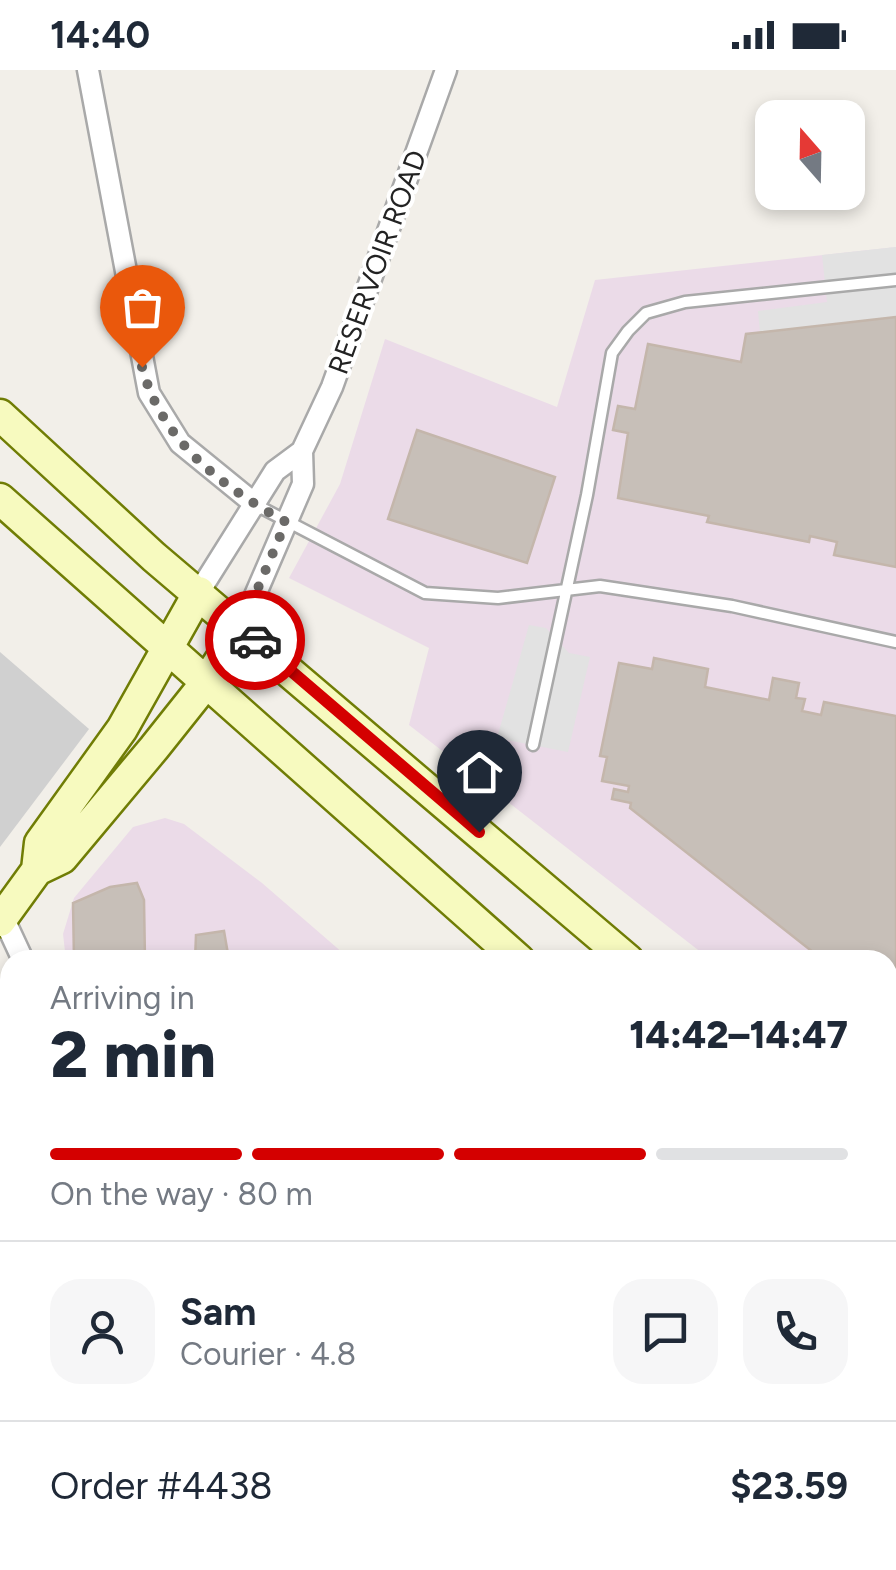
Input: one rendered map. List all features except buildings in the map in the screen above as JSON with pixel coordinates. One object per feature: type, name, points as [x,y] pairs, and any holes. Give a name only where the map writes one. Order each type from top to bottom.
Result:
[{"type":"main road","points":[[0,416],[154,557],[616,950]]},
{"type":"main road","points":[[0,499],[507,950]]},
{"type":"main road","name":"RESERVOIR ROAD","points":[[38,870],[40,842],[122,729],[199,592]]},
{"type":"main road","name":"RESERVOIR ROAD","points":[[2,919],[38,870],[62,858],[205,684],[241,628]]},
{"type":"street","points":[[88,70],[149,392],[180,443],[256,505]]},
{"type":"street","name":"RESERVOIR ROAD","points":[[241,628],[303,484],[302,451],[332,387],[446,70]]},
{"type":"street","name":"RESERVOIR ROAD","points":[[199,592],[275,471],[302,451]]},
{"type":"street","points":[[2,919],[18,950]]},
{"type":"lane","points":[[533,745],[612,354],[646,313],[685,302],[896,280]]},
{"type":"lane","points":[[256,505],[425,593],[498,598],[600,586],[732,606],[896,642]]},
{"type":"shaded area","points":[[896,247],[896,950],[698,950],[409,725],[429,648],[289,578],[340,484],[385,339],[557,407],[595,280]]},
{"type":"shaded area","points":[[896,247],[896,317],[760,333],[758,311],[827,302],[822,255]]},
{"type":"shaded area","points":[[529,625],[546,628],[569,653],[590,657],[568,752],[497,738]]},
{"type":"shaded area","points":[[0,652],[89,729],[0,847]]},
{"type":"shaded area","points":[[165,818],[184,824],[262,883],[339,950],[65,950],[63,934],[74,898],[133,827]]},
{"type":"way so far","points":[[142,367],[161,419],[180,443],[224,482],[286,522],[241,628],[255,640]]},
{"type":"route","points":[[255,640],[479,832]]}]
